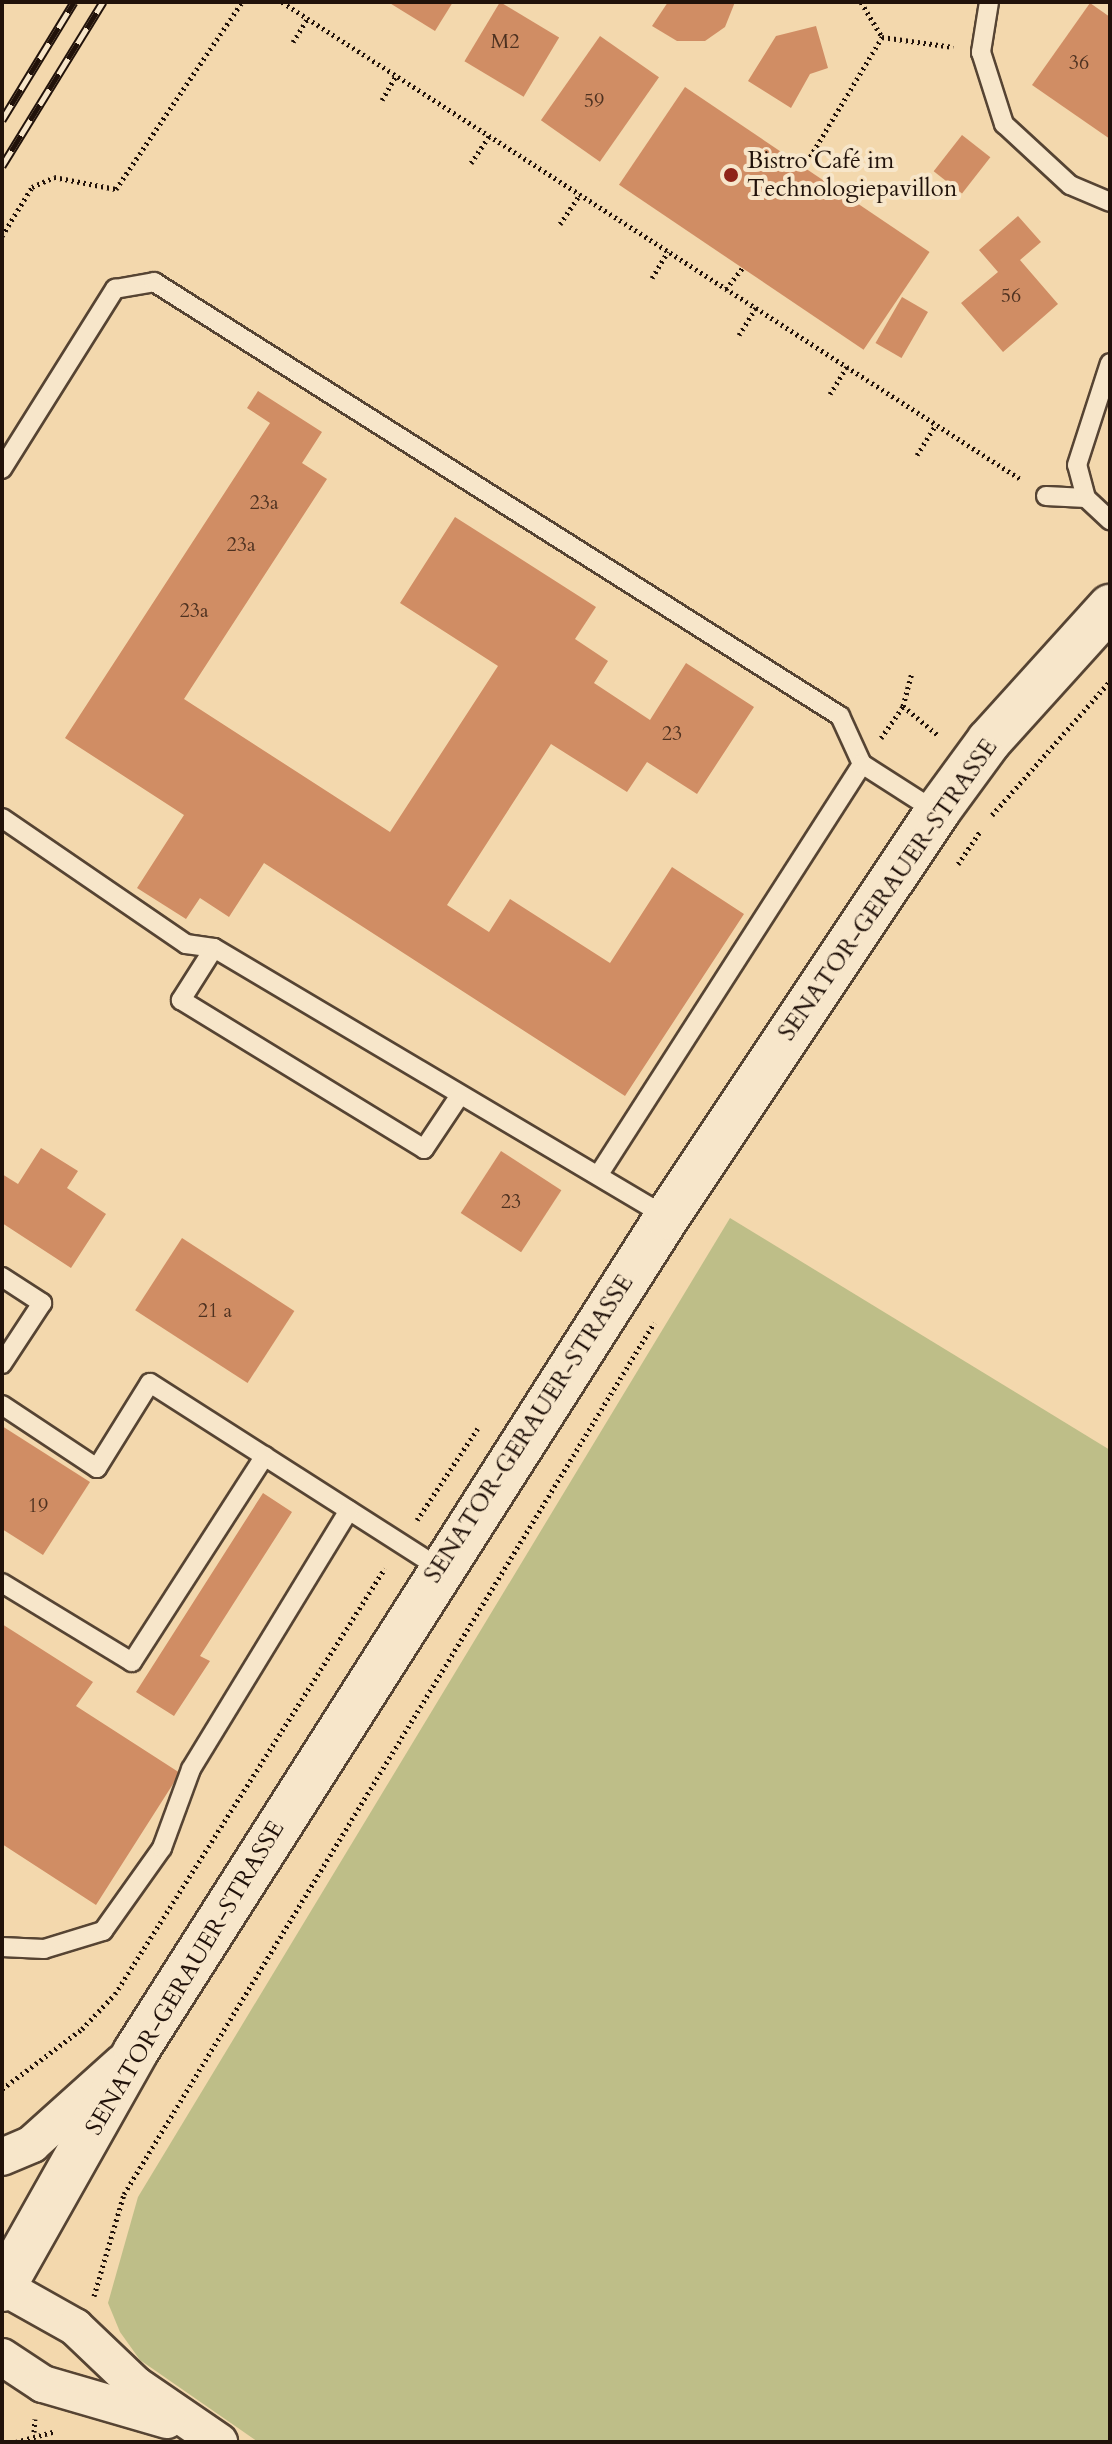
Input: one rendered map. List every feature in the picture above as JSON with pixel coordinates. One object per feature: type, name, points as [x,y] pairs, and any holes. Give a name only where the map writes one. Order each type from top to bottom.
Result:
[{"type":"street","name":"SENATOR-GERAUER-STRASSE","points":[[2,2287],[136,2051],[439,1568],[667,1217],[937,812],[989,741],[1110,607]]},
{"type":"street","points":[[2,2157],[32,2144],[136,2051]]},
{"type":"street","points":[[2,2287],[75,2327],[136,2385],[209,2436]]},
{"type":"street","points":[[2,2357],[43,2384],[209,2436]]},
{"type":"lane","points":[[989,2],[981,52],[1004,124],[1070,185],[1110,202]]},
{"type":"lane","points":[[2,469],[115,289],[154,282],[840,716],[862,764],[937,812]]},
{"type":"lane","points":[[1110,363],[1077,465],[1086,498],[1110,520]]},
{"type":"lane","points":[[1046,496],[1086,498]]},
{"type":"lane","points":[[599,1174],[862,764]]},
{"type":"lane","points":[[2,818],[186,944],[214,948],[667,1217]]},
{"type":"lane","points":[[214,948],[181,1000],[424,1149],[460,1095]]},
{"type":"lane","points":[[2,1277],[42,1303],[2,1364]]},
{"type":"lane","points":[[2,1405],[97,1468],[150,1383],[439,1568]]},
{"type":"lane","points":[[2,1583],[132,1662],[265,1456]]},
{"type":"lane","points":[[2,1947],[44,1949],[103,1931],[162,1848],[191,1769],[349,1510]]},
{"type":"path","points":[[2,236],[32,187],[54,177],[116,189],[242,2]]},
{"type":"path","points":[[282,2],[1046,496]]},
{"type":"path","points":[[861,2],[882,37]]},
{"type":"path","points":[[293,42],[308,18]]},
{"type":"path","points":[[882,37],[981,52]]},
{"type":"path","points":[[804,167],[882,37]]},
{"type":"path","points":[[382,100],[396,76]]},
{"type":"path","points":[[471,163],[489,136]]},
{"type":"path","points":[[560,224],[580,194]]},
{"type":"path","points":[[652,278],[668,251]]},
{"type":"path","points":[[726,289],[743,267]]},
{"type":"path","points":[[739,335],[756,308]]},
{"type":"path","points":[[830,394],[847,367]]},
{"type":"path","points":[[917,455],[936,424]]},
{"type":"path","points":[[862,764],[903,706],[912,672]]},
{"type":"path","points":[[954,870],[989,818],[1110,681]]},
{"type":"path","points":[[97,2291],[124,2194],[657,1319]]},
{"type":"path","points":[[2,2089],[82,2029],[115,1994],[401,1544]]},
{"type":"path","points":[[16,2442],[34,2432]]},
{"type":"green space","points":[[730,1218],[1110,1450],[1110,2442],[258,2442],[140,2360],[120,2332],[108,2303],[138,2197]]},
{"type":"building","points":[[388,2],[453,2],[435,31]]},
{"type":"building","points":[[500,2],[559,38],[524,97],[464,61]]},
{"type":"building","points":[[668,2],[735,2],[725,27],[705,41],[677,41],[652,26]]},
{"type":"building","points":[[1090,3],[1110,17],[1110,139],[1032,85]]},
{"type":"building","points":[[816,26],[828,68],[810,74],[791,108],[748,81],[776,36]]},
{"type":"building","points":[[600,36],[659,77],[600,162],[541,120]]},
{"type":"building","points":[[685,87],[930,252],[864,350],[619,185]]},
{"type":"building","points":[[962,135],[990,157],[962,193],[934,171]]},
{"type":"building","points":[[1018,216],[1041,242],[1020,260],[1058,304],[1003,352],[961,303],[998,272],[979,250]]},
{"type":"building","points":[[902,297],[928,312],[901,358],[876,343]]},
{"type":"building","points":[[258,391],[322,432],[302,463],[327,479],[184,699],[390,832],[498,666],[400,603],[455,517],[596,607],[575,639],[608,661],[594,683],[650,720],[686,663],[754,707],[697,794],[647,762],[627,792],[551,744],[447,905],[489,932],[510,899],[610,963],[672,867],[744,914],[625,1096],[264,863],[229,917],[200,898],[186,919],[137,888],[184,815],[65,738],[270,423],[247,408]]},
{"type":"building","points":[[41,1148],[78,1171],[67,1188],[106,1214],[71,1268],[2,1223],[2,1174],[18,1184]]},
{"type":"building","points":[[501,1151],[561,1190],[521,1252],[461,1213]]},
{"type":"building","points":[[182,1238],[294,1311],[248,1383],[135,1310]]},
{"type":"building","points":[[2,1426],[90,1482],[43,1555],[2,1529]]},
{"type":"building","points":[[263,1493],[292,1512],[200,1656],[210,1661],[174,1716],[136,1692]]},
{"type":"building","points":[[2,1624],[93,1682],[76,1706],[180,1773],[96,1905],[2,1844]]},
{"type":"railway","points":[[2,120],[74,2]]},
{"type":"railway","points":[[2,166],[103,2]]},
{"type":"place","name":"Bistro Café im Technologiepavillon","points":[[731,175]]}]
